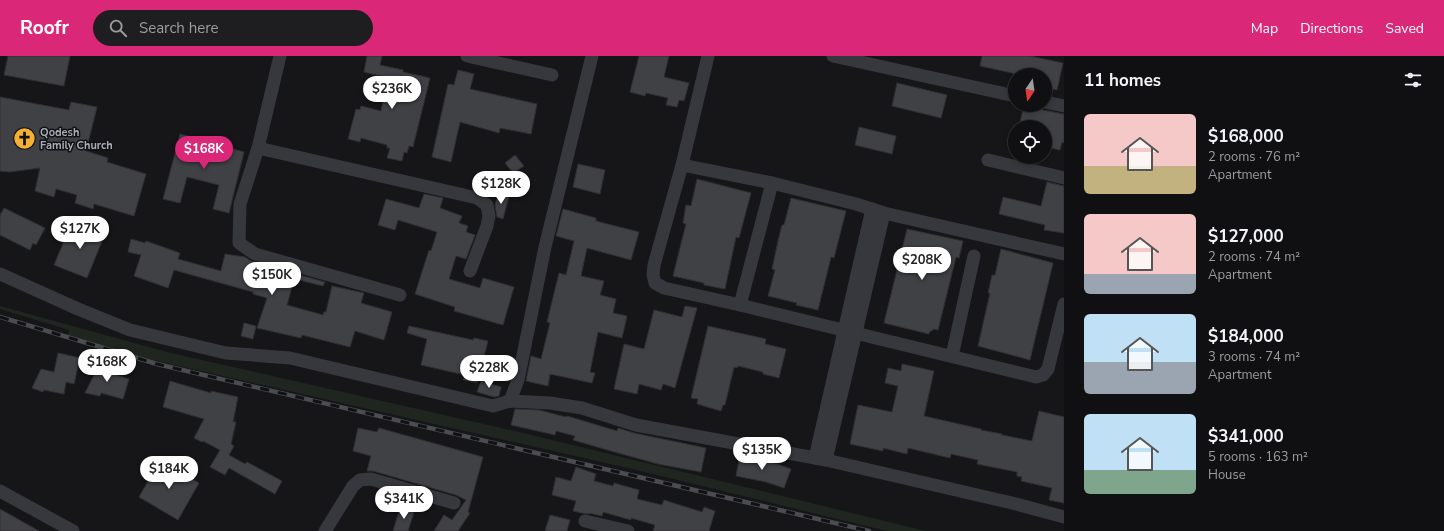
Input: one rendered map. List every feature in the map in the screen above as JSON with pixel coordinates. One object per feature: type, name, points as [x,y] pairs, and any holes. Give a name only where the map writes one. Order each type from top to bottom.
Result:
[{"type":"street","points":[[280,56],[258,148],[240,204],[239,243],[255,254],[400,295]]},
{"type":"street","points":[[466,56],[552,75]]},
{"type":"street","points":[[510,401],[518,380],[545,246],[592,56]]},
{"type":"street","points":[[708,56],[682,165],[654,265],[653,274],[655,283],[664,288],[1036,377],[1043,375],[1048,370],[1064,304]]},
{"type":"street","points":[[833,56],[855,59],[1008,94]]},
{"type":"street","points":[[1052,103],[1064,106]]},
{"type":"street","points":[[258,148],[477,198],[487,205],[489,216],[487,226],[470,271]]},
{"type":"street","points":[[988,160],[1064,178]]},
{"type":"street","points":[[682,165],[772,183],[878,211],[1064,254]]},
{"type":"street","points":[[740,305],[772,183]]},
{"type":"street","points":[[820,459],[878,211]]},
{"type":"street","points":[[952,356],[974,256]]},
{"type":"street","points":[[0,274],[78,309],[130,330],[226,353],[290,358],[493,406],[510,401],[550,403],[582,408],[636,424],[820,459],[1012,503],[1064,517]]},
{"type":"street","points":[[326,531],[353,486],[360,480],[371,479],[454,503]]},
{"type":"street","points":[[0,491],[73,531]]},
{"type":"street","points":[[585,521],[628,531]]},
{"type":"shaded area","points":[[0,306],[167,352],[519,432],[926,531],[887,531],[628,468],[122,353],[67,339],[69,330],[0,309]]},
{"type":"building","points":[[8,56],[70,56],[64,86],[4,75]]},
{"type":"building","points":[[367,56],[382,56],[380,65],[430,78],[413,147],[409,146],[407,153],[404,152],[402,161],[387,158],[390,148],[387,148],[387,145],[361,138],[360,142],[348,139],[356,109],[360,110],[361,106],[381,111],[388,78],[364,72]]},
{"type":"building","points":[[639,56],[669,56],[664,77],[689,83],[684,101],[679,100],[677,107],[666,105],[668,98],[646,93],[645,96],[630,92]]},
{"type":"building","points":[[982,56],[1030,56],[1063,63],[1057,90],[1052,89],[1052,68],[1008,68],[1008,72],[980,66]]},
{"type":"building","points":[[458,70],[474,74],[470,89],[537,104],[531,134],[500,128],[499,133],[460,122],[451,162],[432,157],[448,84],[454,85]]},
{"type":"building","points":[[897,83],[947,95],[941,118],[892,106]]},
{"type":"building","points":[[0,97],[69,110],[71,102],[97,107],[86,151],[108,158],[107,162],[146,174],[134,216],[94,204],[93,209],[75,203],[77,195],[56,189],[54,197],[35,191],[40,168],[9,172],[0,171]]},
{"type":"building","points":[[1022,112],[1052,112],[1064,114],[1064,143],[1062,142],[1060,150],[1052,148],[1052,120],[1021,120]]},
{"type":"building","points":[[859,127],[896,136],[892,154],[855,145]]},
{"type":"building","points":[[180,134],[196,138],[195,142],[244,152],[229,213],[213,209],[219,185],[187,177],[180,203],[163,199]]},
{"type":"building","points":[[515,155],[524,166],[513,173],[505,163]]},
{"type":"building","points":[[578,164],[605,170],[600,194],[573,187]]},
{"type":"building","points":[[697,179],[751,193],[739,238],[736,237],[725,289],[704,285],[704,283],[673,276],[686,224],[683,223],[686,205],[691,206]]},
{"type":"building","points":[[1047,182],[1064,186],[1064,233],[1044,230],[1045,225],[999,214],[1003,197],[1041,206]]},
{"type":"building","points":[[498,193],[509,196],[503,219],[497,217],[495,205]]},
{"type":"building","points":[[424,194],[443,198],[440,208],[462,216],[459,223],[468,226],[466,232],[475,235],[466,259],[456,256],[449,279],[480,288],[483,278],[514,287],[503,325],[454,311],[455,307],[415,294],[429,250],[431,251],[437,232],[398,220],[395,230],[378,225],[386,199],[419,208]]},
{"type":"building","points":[[791,198],[846,211],[834,258],[831,257],[818,310],[768,296],[775,270],[772,269],[778,241]]},
{"type":"building","points":[[4,208],[45,228],[36,245],[33,243],[30,250],[0,235],[0,215]]},
{"type":"building","points":[[563,209],[596,218],[596,221],[639,232],[631,260],[587,248],[581,276],[604,281],[600,295],[616,299],[613,313],[627,316],[622,338],[598,332],[590,372],[595,373],[592,383],[550,374],[548,386],[526,381],[531,356],[541,359],[550,323],[547,322],[559,273],[566,275],[574,241],[556,236]]},
{"type":"building","points":[[72,222],[105,234],[87,278],[54,265]]},
{"type":"building","points":[[907,229],[963,241],[959,258],[956,257],[938,330],[933,329],[929,334],[884,323]]},
{"type":"building","points":[[131,239],[145,243],[146,241],[180,253],[178,259],[221,271],[225,254],[245,257],[251,261],[259,263],[258,266],[295,276],[287,305],[323,315],[324,312],[326,312],[332,286],[364,293],[361,303],[392,312],[384,340],[355,331],[350,347],[302,335],[301,338],[257,328],[267,298],[253,294],[253,292],[174,270],[168,288],[134,276],[141,255],[128,252]]},
{"type":"building","points":[[1001,249],[1053,263],[1030,360],[978,346],[990,293],[988,293],[992,275],[995,275]]},
{"type":"building","points":[[296,274],[325,282],[323,286],[295,279]]},
{"type":"building","points":[[685,306],[697,308],[675,388],[663,384],[661,390],[639,384],[637,394],[614,389],[624,344],[644,349],[654,310],[682,317]]},
{"type":"building","points":[[244,323],[256,326],[253,339],[241,336]]},
{"type":"building","points":[[409,326],[473,340],[474,338],[488,341],[477,383],[463,380],[465,375],[421,365],[427,339],[407,333]]},
{"type":"building","points":[[708,326],[766,339],[765,344],[786,349],[779,378],[763,374],[763,372],[738,366],[737,368],[734,367],[725,405],[723,405],[721,411],[697,404],[698,399],[691,398]]},
{"type":"building","points":[[58,353],[80,358],[74,384],[66,382],[64,394],[44,390],[43,392],[32,388],[41,369],[54,372]]},
{"type":"building","points":[[100,363],[110,367],[107,372],[129,379],[123,399],[101,393],[100,396],[85,393]]},
{"type":"building","points":[[902,364],[934,371],[924,416],[1032,441],[1039,411],[1064,417],[1064,503],[1049,500],[1052,488],[1021,481],[1022,477],[1017,476],[1017,472],[977,464],[978,460],[951,454],[950,458],[908,448],[907,454],[883,448],[883,451],[850,444],[858,405],[892,412],[898,386],[885,383],[888,368],[901,371]]},
{"type":"building","points":[[170,381],[211,393],[211,391],[238,397],[233,422],[236,422],[231,444],[234,446],[229,455],[245,464],[247,462],[282,481],[275,494],[229,468],[225,475],[210,467],[220,450],[194,438],[204,419],[163,407]]},
{"type":"building","points":[[481,381],[501,387],[499,396],[494,397],[477,392]]},
{"type":"building","points":[[515,409],[539,410],[567,416],[617,431],[618,428],[634,433],[706,448],[701,472],[658,464],[611,451],[573,440],[575,436],[556,431],[555,435],[511,425]]},
{"type":"building","points":[[358,428],[377,432],[379,428],[483,457],[468,512],[470,513],[458,531],[434,531],[444,515],[452,520],[466,500],[456,495],[373,471],[367,471],[371,456],[353,451]]},
{"type":"building","points":[[740,454],[767,459],[766,460],[791,469],[784,488],[766,482],[736,476]]},
{"type":"building","points":[[160,460],[199,483],[178,520],[139,497]]},
{"type":"building","points":[[576,467],[596,474],[594,481],[613,486],[614,483],[639,490],[637,499],[662,505],[664,500],[702,512],[704,507],[715,511],[709,531],[653,531],[655,525],[631,518],[631,520],[603,512],[602,516],[573,511],[576,501],[552,495],[556,477],[571,481]]},
{"type":"building","points":[[400,508],[414,512],[408,531],[393,531]]},
{"type":"building","points":[[0,509],[39,531],[0,531]]},
{"type":"building","points":[[550,515],[570,520],[567,531],[545,531]]},
{"type":"railway","points":[[0,317],[157,364],[869,531]]},
{"type":"place","name":"Qodesh Family Church","points":[[24,138]]}]
